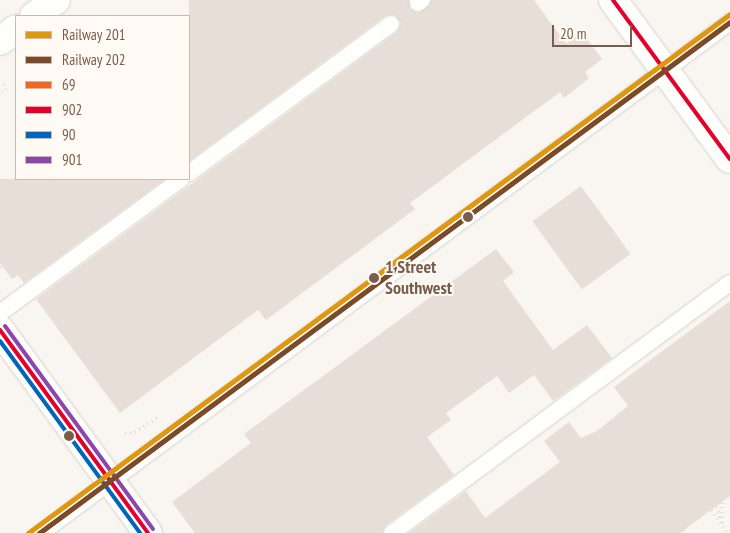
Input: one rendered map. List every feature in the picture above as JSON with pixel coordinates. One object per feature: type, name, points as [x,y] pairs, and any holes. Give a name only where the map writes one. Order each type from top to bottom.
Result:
[{"type":"street","points":[[35,15],[56,0]]},
{"type":"street","points":[[613,0],[730,159]]},
{"type":"street","points":[[0,41],[15,30]]},
{"type":"street","points":[[0,330],[148,533]]},
{"type":"lane","points":[[41,533],[730,22]]},
{"type":"lane","points":[[190,172],[391,24]]},
{"type":"lane","points":[[0,312],[180,180]]},
{"type":"lane","points":[[392,533],[730,283]]},
{"type":"path","points":[[2,92],[6,86]]},
{"type":"path","points":[[722,502],[722,524]]},
{"type":"path","points":[[717,506],[722,524]]},
{"type":"path","points":[[711,510],[728,533]]},
{"type":"building","points":[[189,0],[409,0],[410,9],[419,13],[432,0],[534,0],[566,44],[582,32],[602,59],[585,72],[589,78],[564,98],[560,92],[410,203],[415,209],[266,320],[258,310],[120,413],[36,299],[397,32],[401,23],[395,15],[385,16],[190,160]]},
{"type":"building","points":[[0,179],[164,180],[24,283],[18,275],[12,279],[0,263]]},
{"type":"building","points":[[581,186],[630,254],[582,289],[532,221]]},
{"type":"building","points":[[496,249],[514,272],[503,281],[553,350],[587,325],[612,358],[553,401],[534,375],[509,393],[497,376],[446,413],[451,420],[427,437],[454,475],[386,525],[382,533],[195,533],[172,502],[251,443],[244,434]]},
{"type":"building","points":[[730,301],[730,496],[680,533],[409,533],[466,491],[485,518],[560,462],[544,441],[569,422],[581,438],[597,431],[628,406],[614,387]]},
{"type":"rail line","name":"201","points":[[28,533],[730,14]]},
{"type":"rail line","name":"202","points":[[39,533],[730,22]]},
{"type":"transit line","name":"902","points":[[613,0],[730,159]]},
{"type":"transit line","name":"69","points":[[41,533],[730,22]]},
{"type":"transit line","name":"901","points":[[5,326],[153,529]]},
{"type":"transit line","name":"902","points":[[0,330],[148,533]]},
{"type":"transit line","name":"90","points":[[0,341],[140,533]]},
{"type":"place","name":"1 Street Southwest","points":[[374,278]]}]
